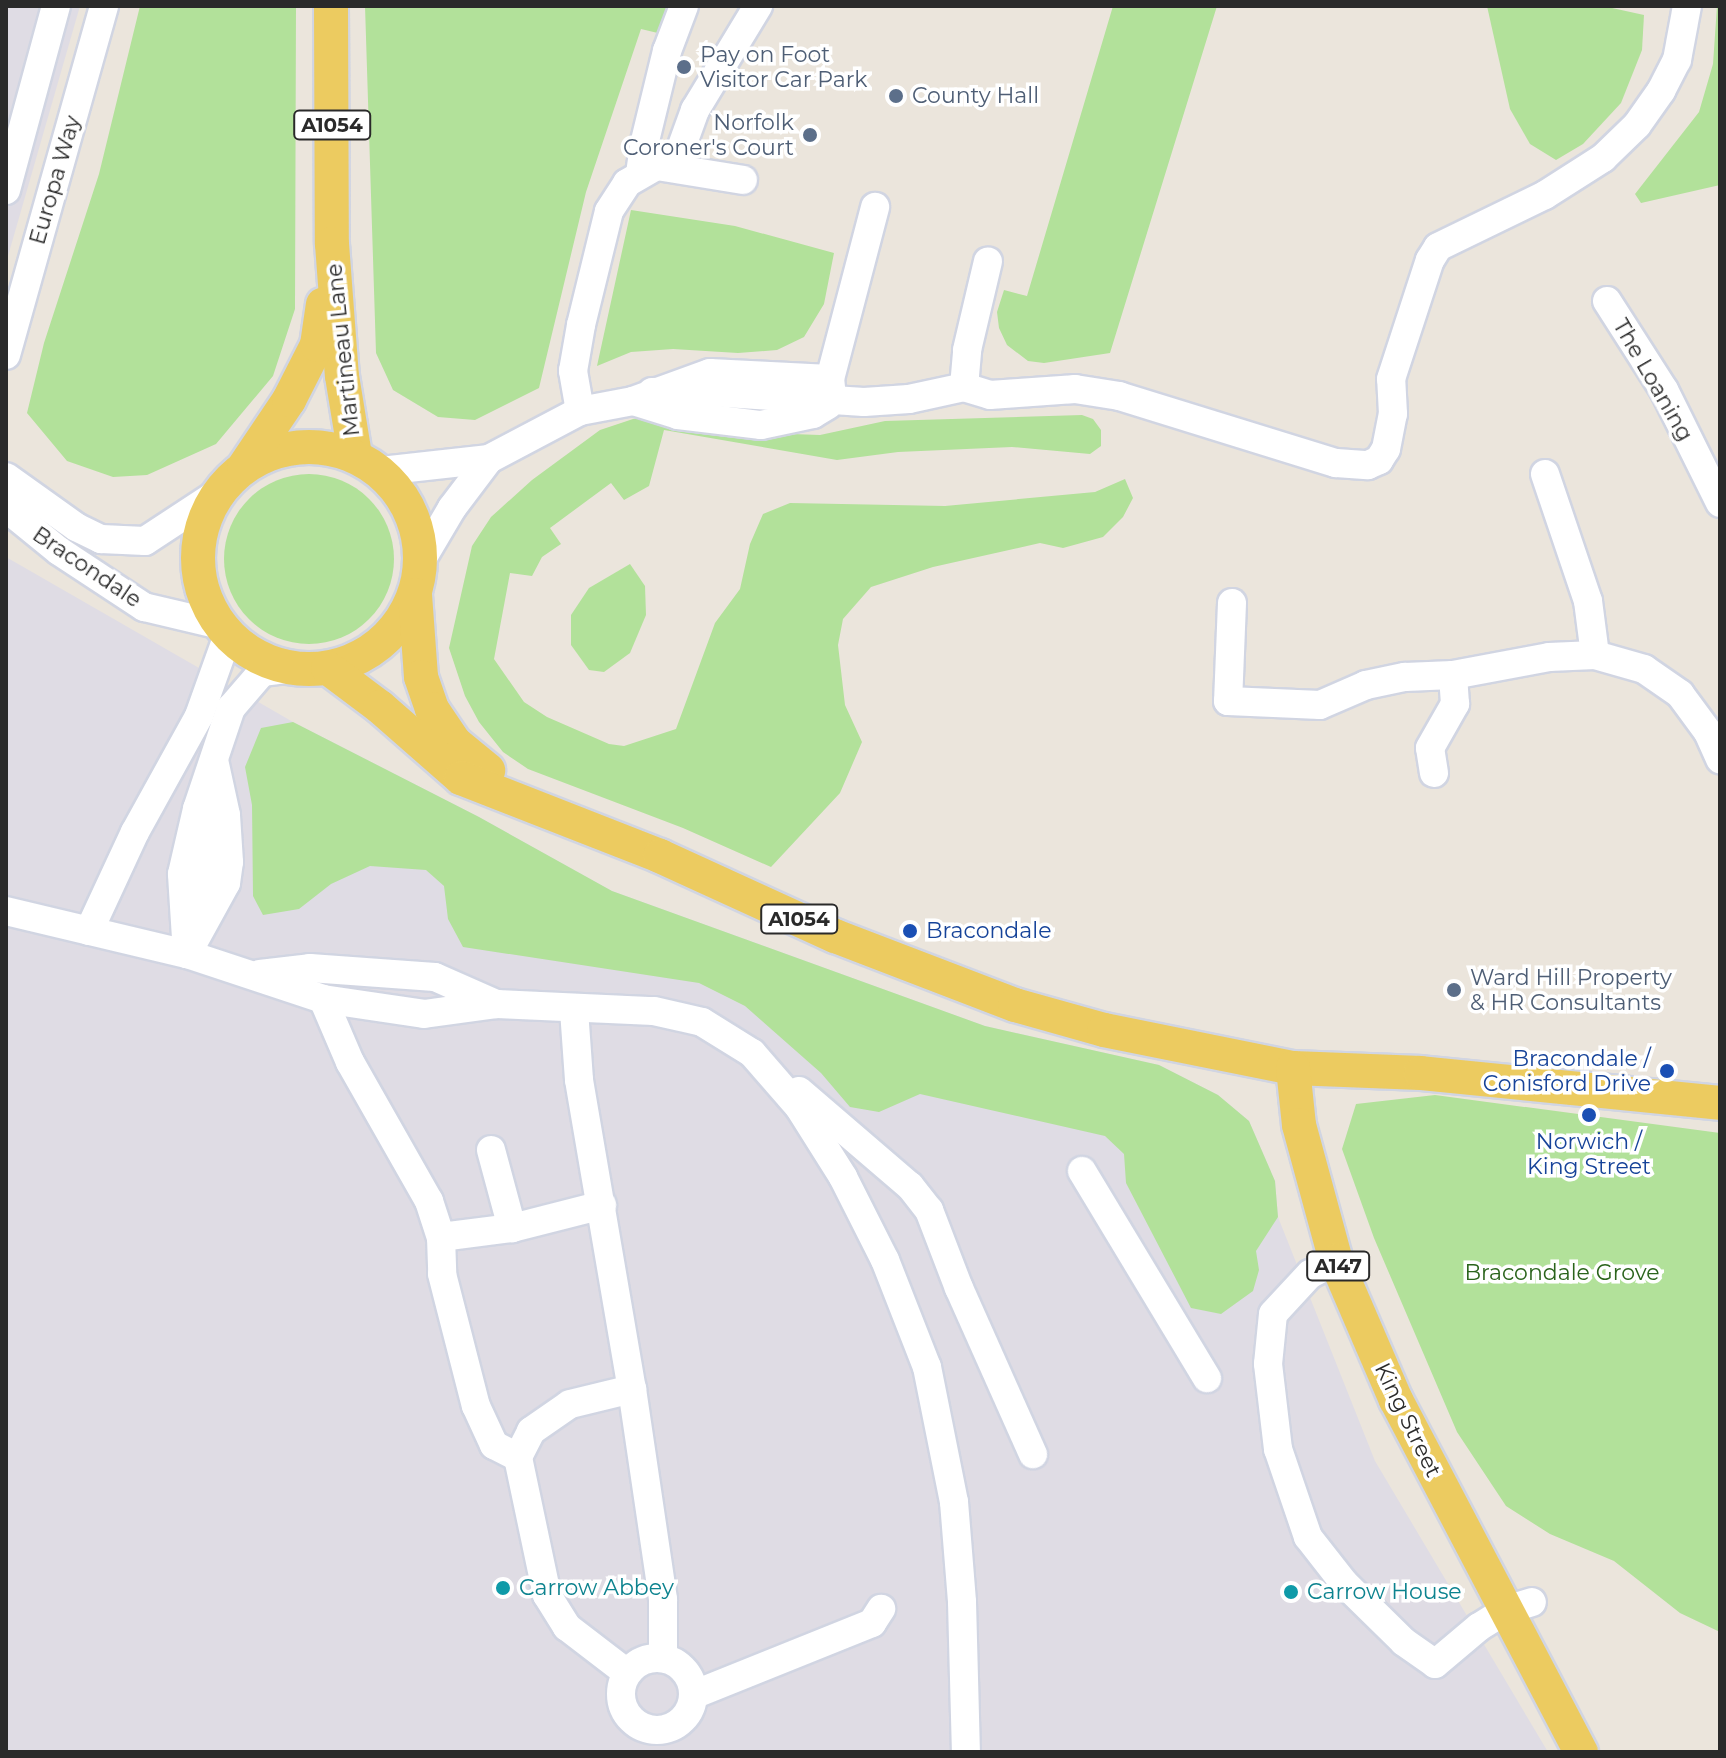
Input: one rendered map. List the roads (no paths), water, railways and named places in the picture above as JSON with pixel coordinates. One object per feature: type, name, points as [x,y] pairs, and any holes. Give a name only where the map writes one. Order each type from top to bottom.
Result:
[{"type":"main road","name":"Martineau Lane","points":[[331,6],[332,244],[342,376],[368,463]]},
{"type":"main road","name":"Martineau Lane","points":[[244,467],[289,400],[317,345],[332,244]]},
{"type":"main road","points":[[322,446],[368,463],[401,492],[417,525],[422,559],[415,595],[398,626],[361,658],[311,668],[262,659],[224,630],[204,595],[197,564],[201,530],[218,493],[244,467],[285,448],[322,446]]},
{"type":"main road","name":"A1054","points":[[415,595],[421,677],[432,709],[455,743],[490,771],[585,826]]},
{"type":"main road","name":"A1054","points":[[311,668],[380,707],[461,778],[585,826],[835,936],[979,993],[1104,1030],[1293,1068]]},
{"type":"main road","points":[[1293,1068],[1421,1073],[1720,1103]]},
{"type":"main road","name":"King Street","points":[[1293,1068],[1299,1125],[1336,1261],[1396,1400],[1519,1606],[1581,1752]]},
{"type":"street","points":[[6,190],[56,6]]},
{"type":"street","name":"Europa Way","points":[[6,355],[104,6]]},
{"type":"street","points":[[640,174],[667,51],[684,6]]},
{"type":"street","points":[[674,168],[695,110],[758,6]]},
{"type":"street","points":[[422,559],[452,508],[489,459],[580,411],[643,396],[710,373],[909,399],[964,387],[990,395],[1075,389],[1119,396],[1336,463],[1368,465],[1379,460],[1386,449],[1393,414],[1391,379],[1430,260],[1438,247],[1545,195],[1603,158],[1637,125],[1661,91],[1677,60],[1687,6]]},
{"type":"street","points":[[580,411],[573,371],[609,211],[627,183],[657,166],[743,180]]},
{"type":"street","points":[[643,396],[678,415],[761,425],[813,414],[831,390],[875,207]]},
{"type":"street","points":[[964,387],[967,350],[988,261]]},
{"type":"street","name":"The Loaning","points":[[1607,301],[1664,390],[1720,503]]},
{"type":"street","points":[[368,463],[489,459]]},
{"type":"street","points":[[1545,474],[1588,601],[1595,655]]},
{"type":"street","name":"Bracondale","points":[[6,477],[76,527],[101,539],[145,541],[218,493]]},
{"type":"street","name":"Bracondale","points":[[6,508],[59,551],[144,607],[224,630]]},
{"type":"street","points":[[1232,603],[1228,701],[1320,705],[1366,685],[1405,677],[1453,675],[1549,657],[1595,655],[1644,669],[1680,694],[1708,732],[1720,759]]},
{"type":"street","points":[[89,931],[141,820],[199,716],[224,630]]},
{"type":"street","points":[[187,954],[182,874],[213,760],[231,708],[262,672],[311,668]]},
{"type":"street","points":[[1434,773],[1430,748],[1455,704],[1453,675]]},
{"type":"street","points":[[187,954],[226,883],[229,862],[226,815],[213,760]]},
{"type":"street","points":[[6,911],[187,954],[323,999],[424,1014],[497,1004],[574,1010],[654,1011],[702,1022],[752,1053],[910,1186],[929,1210],[959,1288],[1033,1454]]},
{"type":"street","points":[[257,975],[310,968],[435,977],[497,1004]]},
{"type":"street","points":[[323,999],[350,1062],[429,1201],[441,1237],[442,1274],[476,1406],[494,1445],[518,1457]]},
{"type":"street","points":[[574,1010],[579,1080],[632,1389],[663,1600],[663,1658]]},
{"type":"street","points":[[752,1053],[799,1107],[843,1177],[885,1260],[927,1367],[954,1502],[962,1602],[966,1752]]},
{"type":"street","points":[[491,1150],[512,1228]]},
{"type":"street","points":[[1082,1171],[1207,1378]]},
{"type":"street","points":[[441,1237],[512,1228],[602,1205]]},
{"type":"street","points":[[1336,1261],[1310,1274],[1273,1314],[1268,1364],[1278,1449],[1308,1537],[1354,1593],[1404,1642],[1435,1664],[1519,1606]]},
{"type":"street","points":[[627,1673],[567,1627],[547,1595],[518,1457],[531,1431],[570,1404],[632,1389]]},
{"type":"street","points":[[693,1695],[872,1623],[881,1609]]},
{"type":"street","points":[[663,1658],[678,1664],[689,1678],[693,1695],[689,1711],[669,1728],[653,1729],[639,1725],[628,1715],[621,1701],[627,1673],[643,1660],[663,1658]]},
{"type":"place","name":"Pay on Foot Visitor Car Park","points":[[684,67]]},
{"type":"place","name":"County Hall","points":[[896,96]]},
{"type":"place","name":"Norfolk Coroner's Court","points":[[810,135]]},
{"type":"place","name":"Bracondale","points":[[910,931]]},
{"type":"place","name":"Ward Hill Property & HR Consultants","points":[[1454,990]]},
{"type":"place","name":"Bracondale / Conisford Drive","points":[[1667,1071]]},
{"type":"place","name":"Norwich / King Street","points":[[1589,1115]]},
{"type":"place","name":"Carrow Abbey","points":[[503,1588]]},
{"type":"place","name":"Carrow House","points":[[1291,1592]]},
{"type":"park label","name":"Bracondale Grove","points":[[1562,1273]]}]
